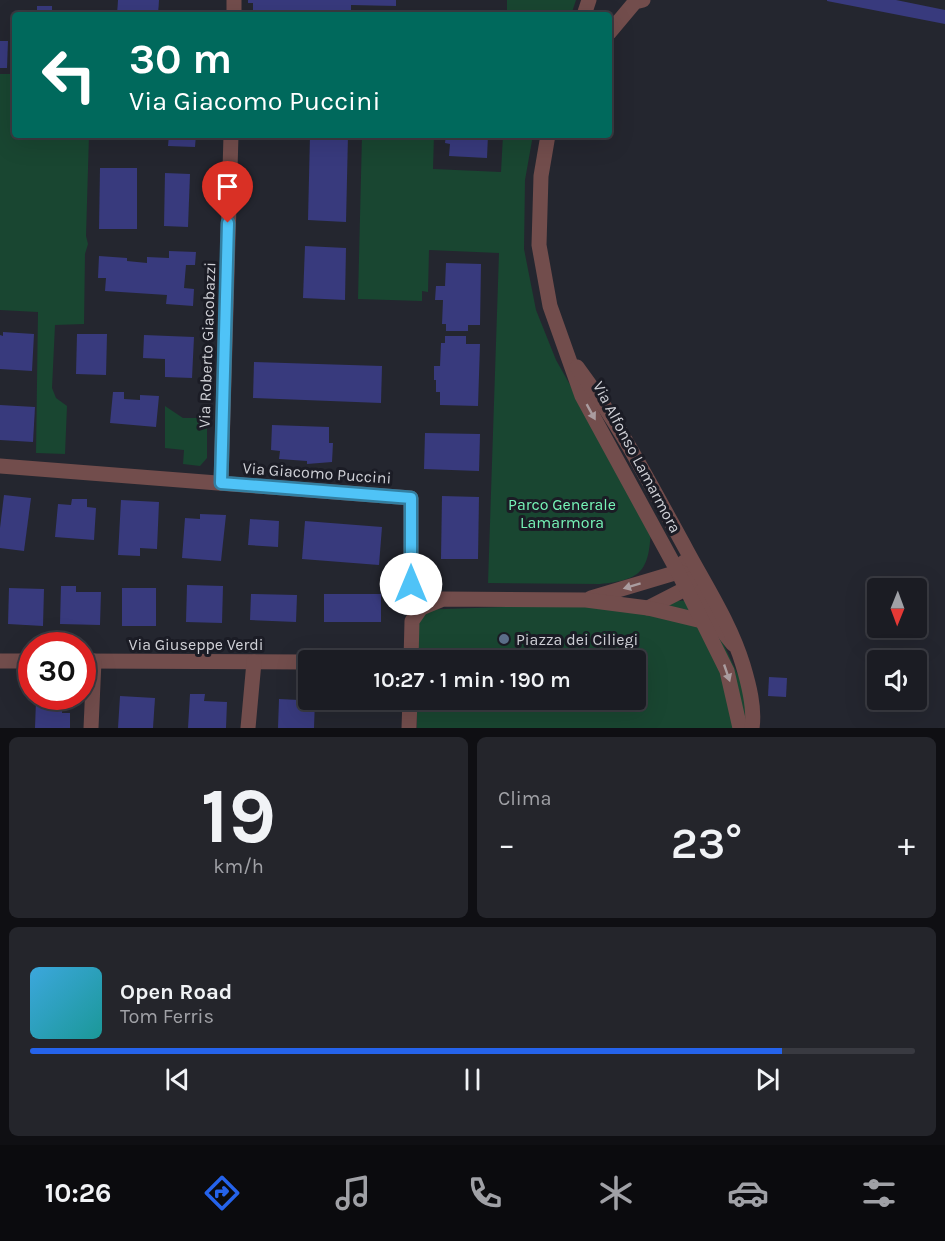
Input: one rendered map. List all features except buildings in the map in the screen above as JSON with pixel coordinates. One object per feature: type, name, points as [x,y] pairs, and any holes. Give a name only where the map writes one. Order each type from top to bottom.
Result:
[{"type":"street","points":[[612,30],[637,1]]},
{"type":"street","name":"Via Roberto Giacobazzi","points":[[221,483],[231,138]]},
{"type":"street","name":"Via Alfonso Lamarmora","points":[[547,138],[540,176],[539,245],[550,306],[582,396],[686,579],[738,651]]},
{"type":"street","name":"Via Alfonso Lamarmora","points":[[569,357],[593,389],[650,482],[725,620],[743,665],[752,706],[752,728]]},
{"type":"street","name":"Via Giacomo Puccini","points":[[0,466],[411,498],[411,597],[421,608]]},
{"type":"street","name":"Via Alfonso Lamarmora","points":[[650,482],[655,507],[702,621],[728,671],[740,728]]},
{"type":"street","points":[[586,600],[686,579]]},
{"type":"street","points":[[648,608],[686,579]]},
{"type":"street","points":[[411,650],[411,621],[421,608],[443,599],[586,600],[648,608],[702,621]]},
{"type":"street","points":[[0,661],[18,661]]},
{"type":"street","name":"Via Giuseppe Verdi","points":[[96,661],[298,662]]},
{"type":"street","points":[[248,728],[254,662]]},
{"type":"street","points":[[90,710],[91,728]]},
{"type":"street","points":[[409,728],[410,710]]},
{"type":"green space","points":[[507,0],[576,0],[572,12],[507,12]]},
{"type":"green space","points":[[0,74],[12,74],[12,138],[89,138],[86,236],[88,244],[85,254],[84,324],[55,325],[52,388],[56,398],[67,406],[65,454],[36,453],[38,312],[0,310]]},
{"type":"green space","name":"Parco Generale Lamarmora","points":[[362,138],[434,138],[433,169],[501,172],[503,138],[532,138],[525,180],[524,249],[536,310],[556,360],[651,528],[648,554],[641,570],[635,576],[600,584],[488,583],[499,253],[429,250],[428,292],[422,291],[422,301],[358,299]]},
{"type":"green space","points":[[165,406],[183,418],[207,418],[207,458],[200,466],[183,464],[184,450],[165,448]]},
{"type":"green space","points":[[703,600],[745,690],[747,728],[417,728],[417,710],[646,710],[646,650],[417,650],[417,610]]},
{"type":"place","name":"Piazza dei Ciliegi","points":[[504,639]]},
{"type":"route","points":[[228,223],[221,483],[411,498],[411,584]]}]
